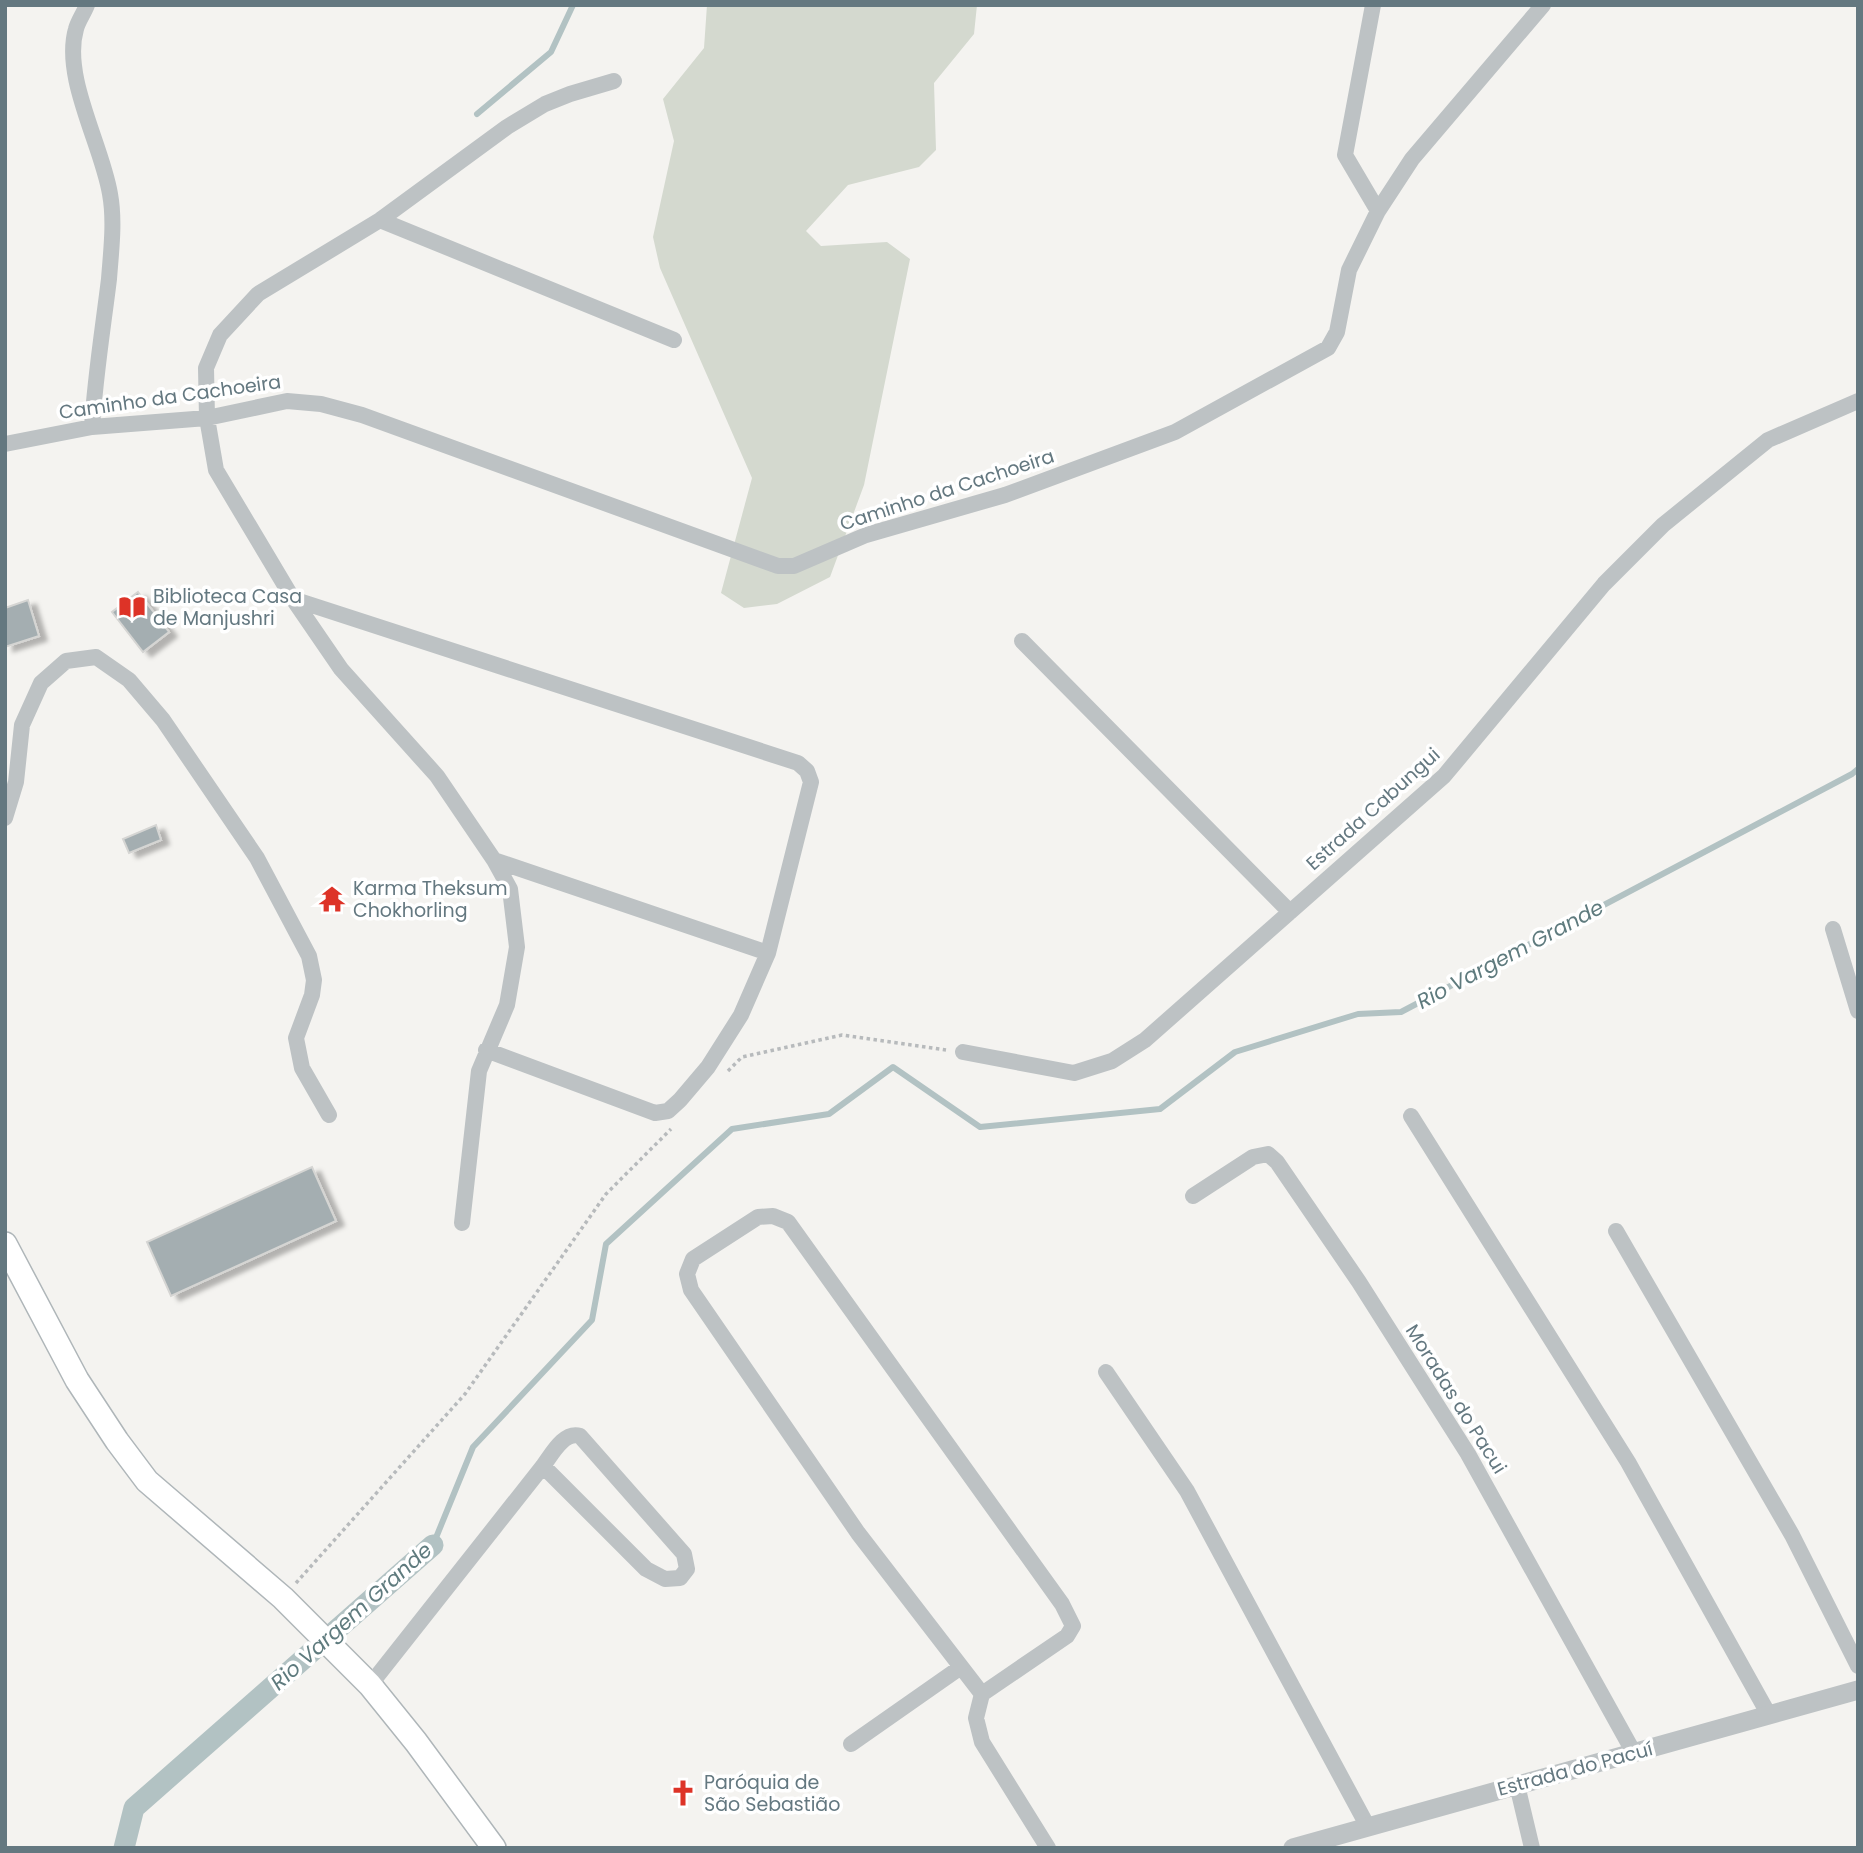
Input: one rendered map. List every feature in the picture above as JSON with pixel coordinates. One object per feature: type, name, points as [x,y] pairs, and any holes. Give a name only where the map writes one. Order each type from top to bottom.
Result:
[{"type":"main road","points":[[5,1244],[77,1380],[147,1481],[288,1604],[370,1685],[494,1848]]},
{"type":"street","points":[[87,5],[76,29],[72,57],[111,195],[112,247],[92,427]]},
{"type":"street","points":[[1373,5],[1345,155],[1378,211]]},
{"type":"street","name":"Caminho da Cachoeira","points":[[5,444],[92,427],[207,418],[287,401],[321,404],[362,415],[778,566],[794,566],[866,535],[1005,495],[1175,432],[1328,348],[1337,332],[1349,270],[1378,211],[1412,159],[1543,5]]},
{"type":"street","points":[[462,1223],[478,1071],[507,1005],[517,947],[510,889],[494,860],[437,776],[341,669],[293,599],[216,470],[207,418],[206,368],[220,335],[258,294],[380,220],[507,127],[545,104],[614,81]]},
{"type":"street","points":[[380,220],[674,340]]},
{"type":"street","name":"Estrada Cabungui","points":[[963,1052],[1074,1073],[1112,1061],[1145,1040],[1444,776],[1604,584],[1663,525],[1768,440],[1858,401]]},
{"type":"street","points":[[293,599],[798,763],[807,771],[811,782],[768,953],[734,1026],[708,1067],[668,1111],[655,1112],[486,1050]]},
{"type":"street","points":[[1023,641],[1290,912]]},
{"type":"street","points":[[5,818],[16,782],[22,725],[41,683],[66,661],[96,657],[129,680],[163,720],[257,858],[309,956],[314,980],[312,995],[296,1038],[302,1068],[329,1115]]},
{"type":"street","points":[[494,860],[768,953]]},
{"type":"street","points":[[1833,929],[1858,1011]]},
{"type":"street","points":[[1411,1116],[1628,1462],[1769,1715]]},
{"type":"street","name":"Moradas do Pacui","points":[[1193,1196],[1253,1157],[1268,1154],[1277,1161],[1359,1282],[1468,1454],[1634,1753]]},
{"type":"street","points":[[982,1694],[858,1533],[691,1290],[687,1273],[693,1259],[758,1217],[773,1216],[788,1222],[1062,1604],[1073,1626],[1067,1636],[982,1694],[976,1718],[982,1742],[1048,1848]]},
{"type":"street","points":[[1616,1231],[1792,1535],[1858,1666]]},
{"type":"street","points":[[1106,1372],[1187,1491],[1368,1827]]},
{"type":"street","points":[[370,1685],[543,1466],[567,1437],[573,1434],[580,1436],[684,1554],[687,1569],[680,1578],[665,1579],[646,1569],[543,1466]]},
{"type":"street","points":[[851,1744],[961,1667]]},
{"type":"street","name":"Estrada do Pacuí","points":[[1293,1848],[1858,1690]]},
{"type":"street","points":[[1517,1785],[1532,1848]]},
{"type":"path","points":[[723,1076],[742,1057],[842,1035],[963,1052]]},
{"type":"path","points":[[288,1604],[465,1394],[606,1194],[674,1125]]},
{"type":"shaded area","points":[[707,5],[977,5],[974,34],[934,83],[936,150],[919,167],[848,185],[806,231],[821,246],[887,242],[910,259],[864,485],[830,577],[777,604],[744,608],[721,593],[752,478],[660,268],[653,237],[674,141],[663,99],[704,48]]},
{"type":"building","points":[[138,592],[169,632],[143,652],[112,612]]},
{"type":"building","points":[[28,600],[39,636],[5,647],[5,608]]},
{"type":"building","points":[[156,825],[161,840],[129,853],[123,839]]},
{"type":"building","points":[[312,1167],[336,1221],[171,1296],[147,1242]]},
{"type":"waterway","points":[[477,114],[551,52],[573,5]]},
{"type":"waterway","name":"Rio Vargem Grande","points":[[433,1545],[473,1447],[592,1320],[606,1244],[732,1129],[829,1114],[893,1067],[980,1127],[1160,1109],[1235,1052],[1358,1014],[1401,1012],[1858,769]]},
{"type":"waterway","name":"Rio Vargem Grande","points":[[124,1848],[134,1808],[433,1545]]},
{"type":"place","name":"Biblioteca Casa de Manjushri","points":[[132,607]]},
{"type":"place","name":"Karma Theksum Chokhorling","points":[[332,899]]},
{"type":"place","name":"Paróquia de São Sebastião","points":[[683,1793]]}]
